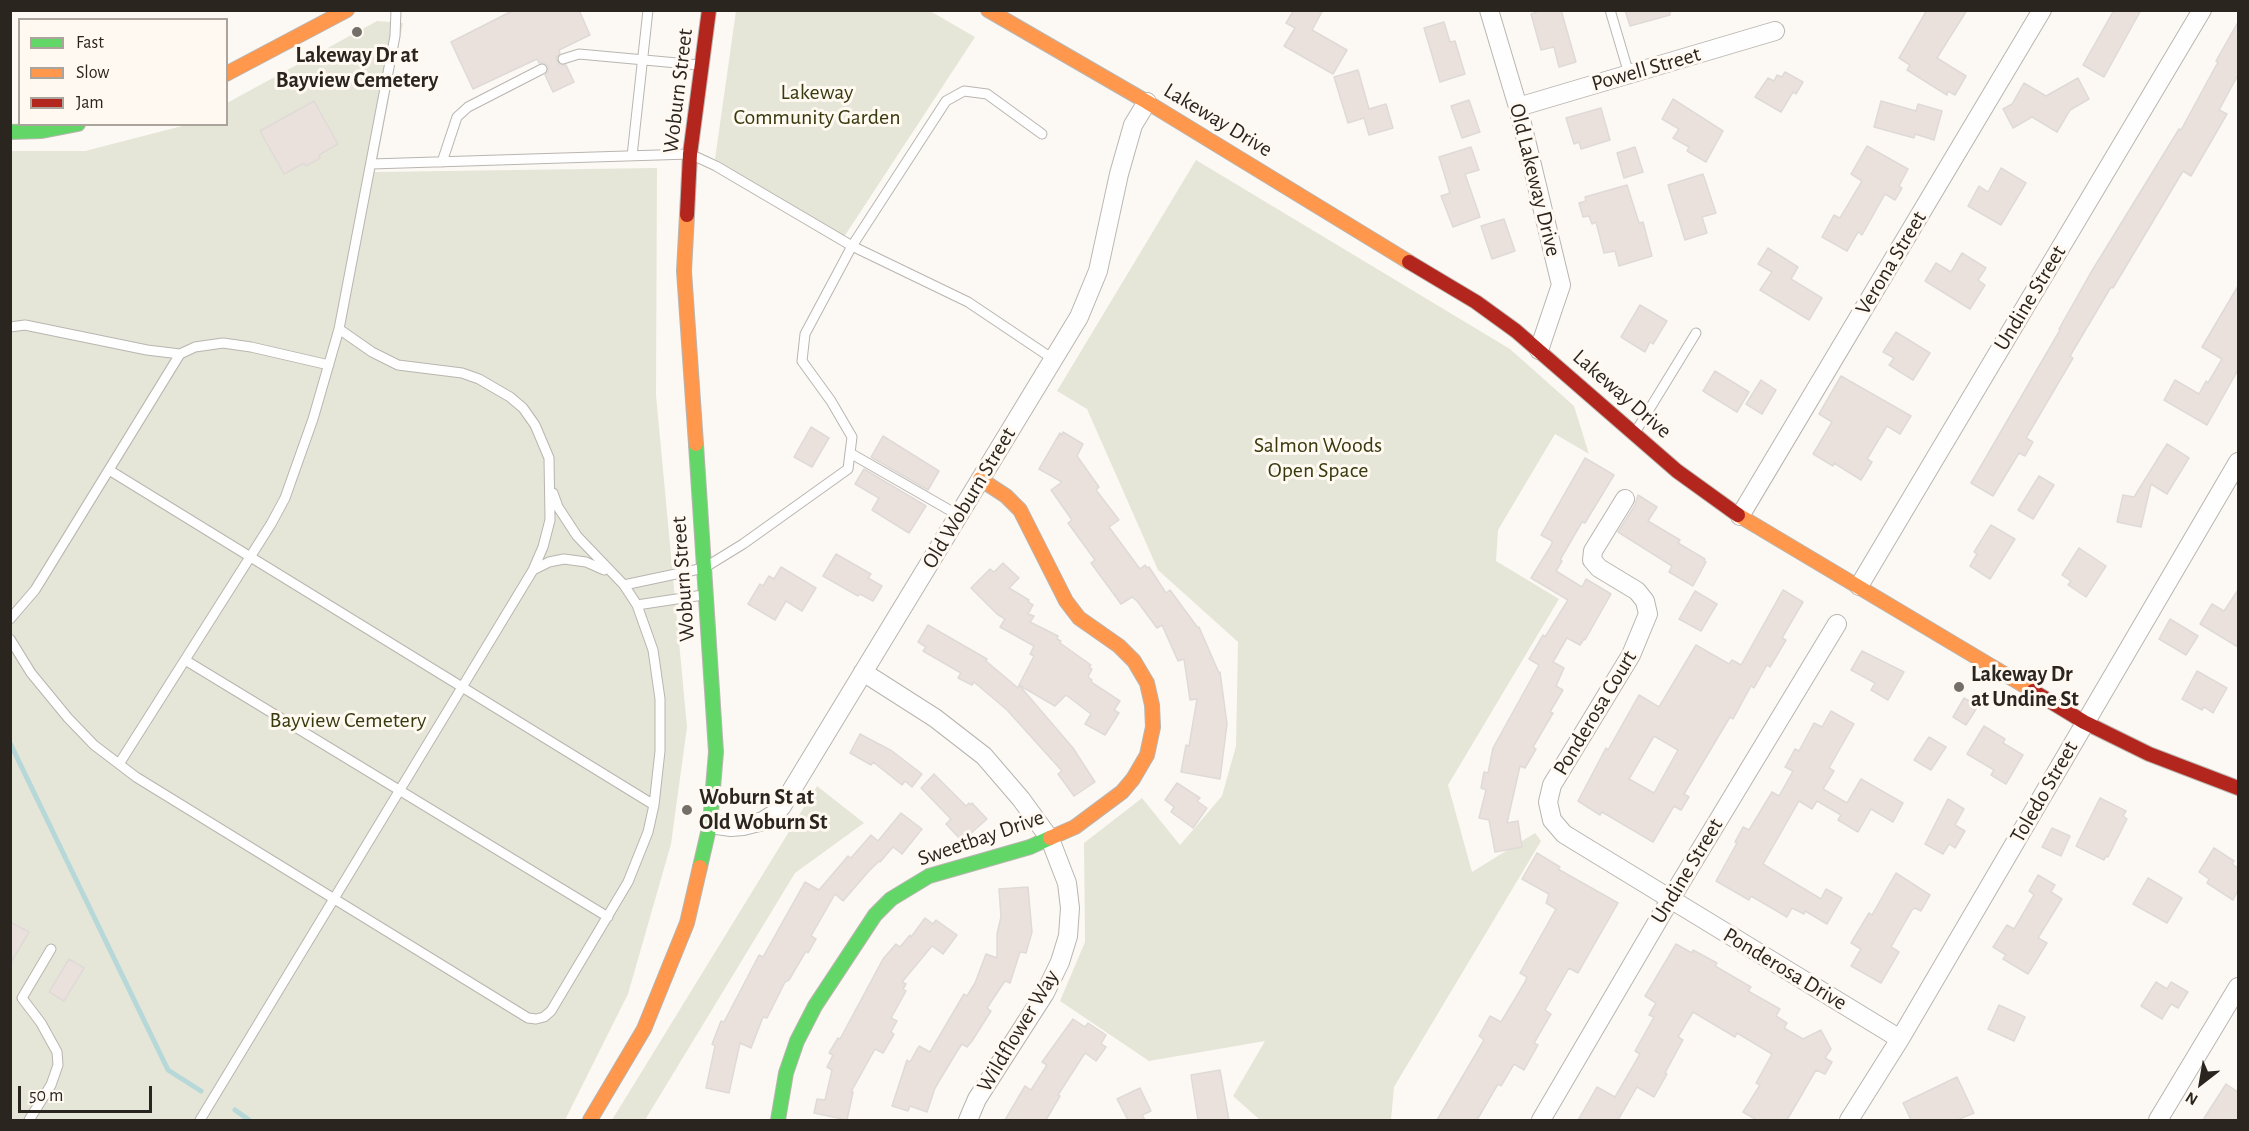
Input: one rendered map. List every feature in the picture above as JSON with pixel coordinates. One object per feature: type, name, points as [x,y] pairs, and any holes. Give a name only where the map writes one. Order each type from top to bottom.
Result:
[{"type":"street","points":[[228,73],[347,10]]},
{"type":"street","name":"Woburn Street","points":[[590,1120],[644,1029],[687,923],[710,824],[716,752],[684,271],[690,154],[709,10]]},
{"type":"street","name":"Lakeway Drive","points":[[988,10],[1147,102],[1476,302],[1539,350],[1677,471],[1740,516],[2084,722],[2149,754],[2238,788]]},
{"type":"street","name":"Old Lakeway Drive","points":[[1489,10],[1518,107],[1561,285],[1539,350]]},
{"type":"street","name":"Verona Street","points":[[1740,516],[2042,10]]},
{"type":"street","name":"Undine Street","points":[[1859,586],[2202,10]]},
{"type":"street","name":"Powell Street","points":[[1518,107],[1775,31]]},
{"type":"street","name":"Old Woburn Street","points":[[710,824],[743,826],[763,820],[777,812],[980,480],[1079,316],[1098,271],[1133,126],[1147,102]]},
{"type":"street","points":[[10,132],[42,131],[68,126]]},
{"type":"street","name":"Toledo Street","points":[[1849,1120],[1900,1039],[2238,462]]},
{"type":"street","name":"Sweetbay Drive","points":[[778,1120],[786,1073],[797,1041],[815,1006],[875,915],[891,899],[928,876],[1012,853],[1075,827],[1122,792],[1133,779],[1147,755],[1153,727],[1152,705],[1147,683],[1134,661],[1119,646],[1079,618],[1066,601],[1020,510],[1006,496],[980,480]]},
{"type":"street","name":"Ponderosa Court","points":[[1625,499],[1593,551],[1592,560],[1599,568],[1637,591],[1645,601],[1648,614],[1631,655],[1552,785],[1548,802],[1552,820],[1564,834],[1670,900]]},
{"type":"street","name":"Undine Street","points":[[1541,1120],[1836,624]]},
{"type":"street","name":"Wildflower Way","points":[[863,672],[934,718],[984,756],[1021,799],[1050,839],[1067,883],[1070,908],[1068,936],[1060,962],[1045,993],[977,1099],[968,1120]]},
{"type":"street","name":"Ponderosa Drive","points":[[1670,900],[1900,1039]]},
{"type":"street","points":[[2158,1120],[2231,1015],[2238,987]]},
{"type":"lane","points":[[119,764],[271,524],[292,480],[339,330],[395,36],[396,10]]},
{"type":"lane","points":[[632,156],[648,10]]},
{"type":"lane","points":[[1610,10],[1629,74]]},
{"type":"lane","points":[[563,59],[579,54],[702,66]]},
{"type":"lane","points":[[442,162],[457,117],[462,112],[542,69]]},
{"type":"lane","points":[[624,585],[704,568],[743,544],[848,469],[852,437],[831,401],[802,361],[805,334],[852,246],[946,101],[964,91],[987,94],[1042,134]]},
{"type":"lane","points":[[371,164],[690,154],[716,166],[852,246],[968,302],[1053,359]]},
{"type":"lane","points":[[10,327],[25,325],[147,350],[180,354],[195,347],[223,344],[251,347],[329,365]]},
{"type":"lane","points":[[200,1120],[533,570],[543,547],[550,520],[549,458],[535,425],[523,408],[510,397],[479,379],[462,373],[398,365],[372,352],[339,330]]},
{"type":"lane","points":[[1634,434],[1696,333]]},
{"type":"lane","points":[[10,618],[35,590],[180,354]]},
{"type":"lane","points":[[850,453],[958,515]]},
{"type":"lane","points":[[110,470],[654,805]]},
{"type":"lane","points":[[10,639],[48,695],[94,745],[153,789],[528,1018],[544,1017],[551,1011],[608,917],[639,857],[654,805],[660,751],[660,699],[652,650],[637,605],[624,585],[577,536],[558,507],[551,488]]},
{"type":"lane","points":[[533,570],[549,562],[564,559],[586,562],[609,571]]},
{"type":"lane","points":[[637,605],[705,595]]},
{"type":"lane","points":[[185,660],[608,917]]},
{"type":"lane","points":[[29,1120],[51,1085],[58,1065],[57,1052],[41,1023],[22,998],[51,949]]},
{"type":"green space","name":"Lakeway Community Garden","points":[[736,11],[930,11],[975,37],[844,237],[715,159]]},
{"type":"green space","name":"Bayview Cemetery","points":[[377,21],[403,23],[375,172],[657,168],[656,395],[687,727],[671,844],[628,994],[565,1120],[11,1120],[10,151],[85,151],[182,126],[228,126],[228,102]]},
{"type":"green space","name":"Salmon Woods Open Space","points":[[1196,160],[1510,349],[1574,406],[1589,454],[1555,434],[1498,530],[1496,561],[1559,599],[1448,785],[1472,872],[1535,833],[1541,841],[1394,1087],[1391,1120],[1260,1120],[1233,1096],[1265,1041],[1149,1061],[1060,1001],[1085,942],[1084,843],[1142,798],[1180,845],[1222,796],[1236,746],[1238,642],[1158,570],[1087,409],[1057,391]]},
{"type":"green space","points":[[817,786],[864,823],[795,873],[645,1120],[612,1120]]},
{"type":"building","points":[[514,10],[579,10],[590,35],[559,50],[560,53],[556,58],[559,64],[566,65],[574,82],[553,92],[545,75],[548,72],[548,66],[545,63],[539,63],[537,59],[473,89],[451,42]]},
{"type":"building","points":[[1294,10],[1323,10],[1312,30],[1347,50],[1333,74],[1284,46],[1295,28],[1286,23]]},
{"type":"building","points":[[1543,10],[1561,10],[1576,62],[1559,67],[1554,47],[1541,50],[1531,14]]},
{"type":"building","points":[[1625,10],[1670,10],[1670,15],[1630,26]]},
{"type":"building","points":[[1927,10],[1967,10],[1937,58],[1966,76],[1955,95],[1948,91],[1947,95],[1907,70],[1910,65],[1899,58]]},
{"type":"building","points":[[2114,10],[2141,10],[2104,77],[2083,65]]},
{"type":"building","points":[[1444,22],[1450,42],[1455,41],[1465,74],[1440,82],[1424,28]]},
{"type":"building","points":[[2238,22],[2238,75],[2219,110],[2227,114],[2191,176],[2183,171],[2113,288],[2111,287],[2070,356],[2073,358],[2026,438],[2033,442],[2025,456],[2019,453],[1993,496],[1971,483],[2090,274],[2179,129],[2181,130]]},
{"type":"building","points":[[1358,70],[1369,109],[1386,104],[1393,128],[1369,135],[1364,118],[1348,123],[1334,77]]},
{"type":"building","points":[[1785,72],[1803,82],[1796,94],[1793,92],[1781,112],[1755,97],[1768,78],[1774,81],[1777,75],[1782,77]]},
{"type":"building","points":[[2078,78],[2089,99],[2070,110],[2057,132],[2032,117],[2013,128],[2003,109],[2012,104],[2024,83],[2046,96]]},
{"type":"building","points":[[1673,99],[1723,131],[1706,162],[1687,151],[1689,147],[1673,138],[1679,129],[1662,119]]},
{"type":"building","points":[[1469,100],[1480,132],[1462,138],[1451,106]]},
{"type":"building","points":[[314,101],[338,144],[306,166],[304,163],[284,174],[260,131]]},
{"type":"building","points":[[1881,101],[1916,111],[1918,104],[1942,111],[1934,140],[1915,134],[1914,138],[1874,127]]},
{"type":"building","points":[[1601,108],[1610,140],[1581,149],[1579,142],[1574,144],[1566,118]]},
{"type":"building","points":[[1867,146],[1908,169],[1899,186],[1902,188],[1895,200],[1885,194],[1862,235],[1858,232],[1847,251],[1822,237],[1834,215],[1840,218],[1862,181],[1851,174]]},
{"type":"building","points":[[1471,147],[1479,170],[1465,174],[1480,217],[1453,227],[1441,196],[1450,193],[1439,157]]},
{"type":"building","points":[[1635,147],[1643,172],[1624,178],[1617,153]]},
{"type":"building","points":[[2001,168],[2026,183],[2001,225],[1968,206],[1979,186],[1988,192]]},
{"type":"building","points":[[1703,174],[1716,213],[1702,217],[1707,233],[1685,240],[1668,185]]},
{"type":"building","points":[[1627,185],[1639,223],[1643,222],[1652,256],[1619,266],[1615,251],[1604,253],[1596,222],[1592,224],[1589,216],[1583,217],[1579,203],[1586,201],[1585,197]]},
{"type":"building","points":[[1504,219],[1515,251],[1492,259],[1481,226]]},
{"type":"building","points":[[1768,248],[1798,267],[1791,279],[1822,298],[1809,320],[1760,290],[1772,272],[1758,264]]},
{"type":"building","points":[[1962,253],[1986,268],[1978,280],[1985,285],[1970,309],[1925,281],[1936,263],[1951,272]]},
{"type":"building","points":[[2238,286],[2238,370],[2207,425],[2164,400],[2175,380],[2199,394],[2206,381],[2208,383],[2222,359],[2202,347]]},
{"type":"building","points":[[1640,305],[1667,321],[1653,344],[1650,342],[1645,352],[1621,337]]},
{"type":"building","points":[[1896,332],[1930,353],[1913,380],[1889,365],[1894,358],[1883,352]]},
{"type":"building","points":[[1715,371],[1749,392],[1737,412],[1703,391]]},
{"type":"building","points":[[1841,376],[1911,416],[1900,434],[1887,426],[1867,459],[1872,462],[1861,480],[1834,463],[1833,466],[1813,454],[1832,422],[1819,414]]},
{"type":"building","points":[[1761,380],[1776,390],[1762,414],[1746,404]]},
{"type":"building","points":[[811,427],[829,438],[812,467],[794,457]]},
{"type":"building","points":[[1063,432],[1083,444],[1077,456],[1099,487],[1096,490],[1119,520],[1109,527],[1140,569],[1145,565],[1149,567],[1166,593],[1170,590],[1199,627],[1220,672],[1227,724],[1220,779],[1181,772],[1186,745],[1189,746],[1197,699],[1190,700],[1184,659],[1178,661],[1162,625],[1157,628],[1137,601],[1132,597],[1121,604],[1091,563],[1095,560],[1068,523],[1072,520],[1051,490],[1062,482],[1039,469],[1060,433],[1062,435]]},
{"type":"building","points":[[883,436],[939,471],[928,490],[871,457]]},
{"type":"building","points":[[2167,444],[2189,458],[2167,494],[2151,484],[2141,527],[2117,522],[2123,495],[2134,497]]},
{"type":"building","points":[[1585,458],[1614,475],[1585,523],[1582,522],[1556,571],[1582,587],[1586,579],[1611,594],[1585,640],[1580,645],[1567,638],[1553,662],[1564,668],[1556,686],[1563,690],[1550,712],[1553,713],[1533,747],[1536,749],[1525,768],[1520,766],[1507,823],[1518,821],[1522,847],[1495,852],[1489,820],[1479,818],[1486,790],[1481,788],[1484,772],[1488,773],[1493,748],[1539,665],[1529,659],[1568,600],[1531,578],[1552,544],[1552,541],[1541,535]]},
{"type":"building","points":[[864,469],[926,506],[909,533],[872,510],[879,498],[855,484]]},
{"type":"building","points":[[2039,476],[2054,485],[2033,519],[2018,510]]},
{"type":"building","points":[[1638,495],[1657,507],[1648,521],[1680,540],[1678,543],[1705,559],[1706,562],[1693,586],[1669,572],[1672,566],[1618,532],[1635,505]]},
{"type":"building","points":[[1991,525],[2015,539],[1990,579],[1970,566],[1977,554],[1974,552]]},
{"type":"building","points":[[2079,548],[2106,566],[2086,597],[2068,585],[2071,581],[2062,575]]},
{"type":"building","points":[[836,554],[871,574],[868,578],[882,586],[873,601],[860,594],[858,596],[823,576]]},
{"type":"building","points":[[1003,563],[1019,578],[1009,588],[1033,605],[1028,614],[1034,616],[1030,622],[1058,636],[1060,643],[1091,665],[1089,667],[1092,669],[1088,677],[1092,680],[1091,682],[1120,701],[1114,710],[1119,713],[1105,735],[1085,724],[1091,714],[1066,695],[1055,706],[1019,685],[1034,656],[1030,654],[1034,646],[1000,627],[1005,619],[971,588],[990,569],[994,572]]},
{"type":"building","points":[[781,567],[816,588],[802,611],[786,601],[775,620],[748,604],[760,584],[763,586],[769,576],[774,579]]},
{"type":"building","points":[[1783,590],[1803,602],[1782,638],[1786,640],[1770,667],[1767,665],[1754,688],[1751,686],[1733,719],[1730,717],[1684,794],[1689,797],[1681,810],[1674,806],[1653,842],[1602,812],[1600,815],[1578,801],[1606,748],[1608,750],[1639,695],[1659,707],[1696,645],[1729,664],[1732,660],[1741,665]],"holes":[[[1654,736],[1678,750],[1654,793],[1629,779]]]},
{"type":"building","points":[[2238,590],[2238,647],[2200,624],[2212,604],[2224,611]]},
{"type":"building","points":[[1695,591],[1717,604],[1701,631],[1679,619]]},
{"type":"building","points":[[2170,619],[2198,636],[2186,655],[2159,639]]},
{"type":"building","points":[[928,625],[987,659],[986,661],[1018,688],[1019,685],[1073,748],[1095,782],[1074,796],[1058,774],[1062,771],[1007,710],[974,682],[972,685],[958,678],[961,673],[923,651],[926,647],[918,642]]},
{"type":"building","points":[[1862,651],[1904,672],[1888,700],[1871,690],[1875,683],[1851,670]]},
{"type":"building","points":[[2197,671],[2227,688],[2213,713],[2182,699]]},
{"type":"building","points":[[1964,698],[1978,706],[1966,725],[1953,717]]},
{"type":"building","points":[[1831,711],[1854,724],[1829,768],[1834,771],[1823,789],[1847,803],[1861,779],[1903,803],[1893,822],[1871,809],[1858,832],[1838,820],[1841,815],[1817,801],[1812,809],[1799,801],[1763,864],[1821,899],[1826,889],[1842,898],[1827,924],[1805,911],[1804,914],[1792,908],[1787,917],[1751,896],[1749,900],[1716,881],[1743,827],[1749,830],[1772,792],[1779,796],[1793,771],[1785,767],[1795,749],[1799,751],[1814,723],[1822,727]]},
{"type":"building","points":[[1984,726],[2005,739],[2003,743],[2023,755],[2006,784],[1991,775],[1994,770],[1967,754]]},
{"type":"building","points":[[860,734],[892,751],[922,774],[912,787],[905,781],[902,785],[873,762],[871,765],[850,753]]},
{"type":"building","points":[[1929,737],[1946,747],[1931,770],[1914,760]]},
{"type":"building","points":[[934,774],[966,806],[972,803],[987,819],[962,841],[946,824],[951,819],[921,788]]},
{"type":"building","points":[[1177,783],[1200,798],[1197,801],[1207,808],[1193,828],[1171,812],[1174,807],[1165,800]]},
{"type":"building","points":[[2100,798],[2126,811],[2123,816],[2127,819],[2108,857],[2106,856],[2104,860],[2076,846]]},
{"type":"building","points":[[1948,799],[1964,809],[1955,825],[1965,831],[1955,848],[1949,844],[1943,854],[1925,844]]},
{"type":"building","points":[[901,813],[922,829],[902,854],[893,847],[843,901],[835,894],[811,936],[816,939],[789,980],[785,982],[767,1018],[763,1017],[751,1048],[740,1043],[729,1093],[706,1088],[715,1046],[712,1044],[721,1021],[724,1022],[759,955],[763,957],[805,882],[819,890],[848,856],[851,858],[871,835],[878,841]]},
{"type":"building","points":[[2052,828],[2070,836],[2061,856],[2042,847]]},
{"type":"building","points":[[2214,848],[2234,861],[2232,864],[2238,868],[2238,890],[2233,900],[2207,883],[2209,879],[2199,872]]},
{"type":"building","points":[[1537,853],[1560,867],[1558,869],[1618,903],[1578,973],[1569,968],[1545,1010],[1551,1014],[1534,1043],[1538,1045],[1524,1070],[1514,1064],[1501,1086],[1498,1084],[1477,1120],[1437,1120],[1484,1040],[1479,1036],[1490,1016],[1501,1022],[1525,982],[1527,977],[1520,973],[1556,909],[1546,903],[1549,894],[1522,879]]},
{"type":"building","points":[[1896,873],[1930,895],[1921,911],[1915,908],[1912,910],[1891,947],[1899,952],[1881,983],[1851,966],[1861,949],[1851,943],[1869,913],[1872,915]]},
{"type":"building","points":[[2038,875],[2055,885],[2051,892],[2062,899],[2038,938],[2047,943],[2028,974],[2003,959],[2006,955],[1993,947],[2007,925],[2014,929],[2034,895],[2029,891]]},
{"type":"building","points":[[2148,878],[2182,898],[2167,923],[2133,904]]},
{"type":"building","points":[[1028,887],[1032,932],[1026,953],[1020,952],[1010,983],[1005,981],[987,1008],[991,1011],[972,1041],[967,1047],[962,1044],[956,1053],[935,1088],[927,1112],[910,1106],[908,1111],[892,1106],[907,1060],[910,1062],[919,1046],[930,1052],[964,994],[967,996],[975,983],[986,954],[997,958],[997,934],[1001,917],[999,889]]},
{"type":"building","points":[[925,918],[933,924],[936,920],[957,935],[943,954],[932,946],[902,982],[906,984],[903,989],[906,991],[891,1018],[897,1021],[891,1032],[894,1034],[883,1053],[875,1049],[851,1092],[853,1092],[847,1120],[814,1113],[817,1099],[825,1100],[832,1070],[827,1067],[833,1055],[829,1053],[838,1038],[840,1039],[883,959],[896,944],[900,947],[910,935],[911,937]]},
{"type":"building","points":[[10,922],[29,932],[10,964]]},
{"type":"building","points":[[1676,944],[1717,963],[1715,966],[1751,987],[1748,991],[1780,1009],[1776,1016],[1787,1023],[1784,1028],[1803,1039],[1821,1030],[1831,1049],[1825,1058],[1832,1062],[1825,1074],[1816,1070],[1787,1120],[1757,1120],[1743,1112],[1760,1085],[1756,1083],[1772,1054],[1737,1033],[1735,1037],[1693,1012],[1678,1037],[1683,1040],[1654,1097],[1637,1087],[1618,1120],[1578,1120],[1597,1087],[1615,1097],[1640,1054],[1635,1051],[1654,1017],[1649,1015],[1656,1003],[1645,996]]},
{"type":"building","points":[[69,959],[84,968],[64,1001],[49,992]]},
{"type":"building","points":[[2156,982],[2167,989],[2171,982],[2188,992],[2178,1008],[2171,1004],[2162,1019],[2141,1006]]},
{"type":"building","points":[[1999,1005],[2025,1017],[2014,1041],[1988,1029]]},
{"type":"building","points":[[1073,1019],[1085,1027],[1088,1023],[1106,1035],[1101,1044],[1106,1047],[1096,1061],[1085,1053],[1058,1095],[1060,1096],[1046,1120],[1005,1120],[1025,1086],[1031,1090],[1047,1065],[1042,1062]]},
{"type":"building","points":[[1220,1070],[1229,1120],[1198,1120],[1191,1075]]},
{"type":"building","points":[[1957,1077],[1974,1113],[1957,1120],[1911,1120],[1903,1103]]},
{"type":"building","points":[[2226,1084],[2238,1092],[2238,1120],[2203,1120]]},
{"type":"building","points":[[1140,1088],[1151,1111],[1142,1115],[1145,1120],[1128,1120],[1117,1099]]},
{"type":"waterway","points":[[10,743],[168,1070],[201,1091]]},
{"type":"waterway","points":[[235,1110],[249,1120]]},
{"type":"traffic: fast","points":[[10,132],[42,131],[68,126]]},
{"type":"traffic: fast","points":[[696,444],[716,752],[710,824],[700,867]]},
{"type":"traffic: fast","points":[[778,1120],[786,1073],[797,1041],[815,1006],[875,915],[891,899],[929,876],[1030,847],[1050,838]]},
{"type":"traffic: slow","points":[[228,73],[347,10]]},
{"type":"traffic: slow","points":[[988,10],[1147,102],[1409,262]]},
{"type":"traffic: slow","points":[[687,215],[684,271],[696,444]]},
{"type":"traffic: slow","points":[[980,479],[1006,496],[1020,510],[1066,601],[1079,618],[1119,646],[1134,661],[1147,683],[1152,705],[1153,727],[1147,755],[1133,779],[1122,792],[1075,827],[1050,838]]},
{"type":"traffic: slow","points":[[1738,515],[2033,691]]},
{"type":"traffic: slow","points":[[590,1120],[644,1029],[687,923],[700,867]]},
{"type":"traffic: jam","points":[[687,215],[690,154],[709,10]]},
{"type":"traffic: jam","points":[[1409,262],[1476,302],[1516,331],[1677,471],[1738,515]]},
{"type":"traffic: jam","points":[[2033,691],[2084,722],[2149,754],[2238,788]]},
{"type":"place","name":"Lakeway Dr at Bayview Cemetery","points":[[357,32]]},
{"type":"place","name":"Lakeway Dr at Undine St","points":[[1959,687]]},
{"type":"place","name":"Woburn St at Old Woburn St","points":[[687,810]]}]
